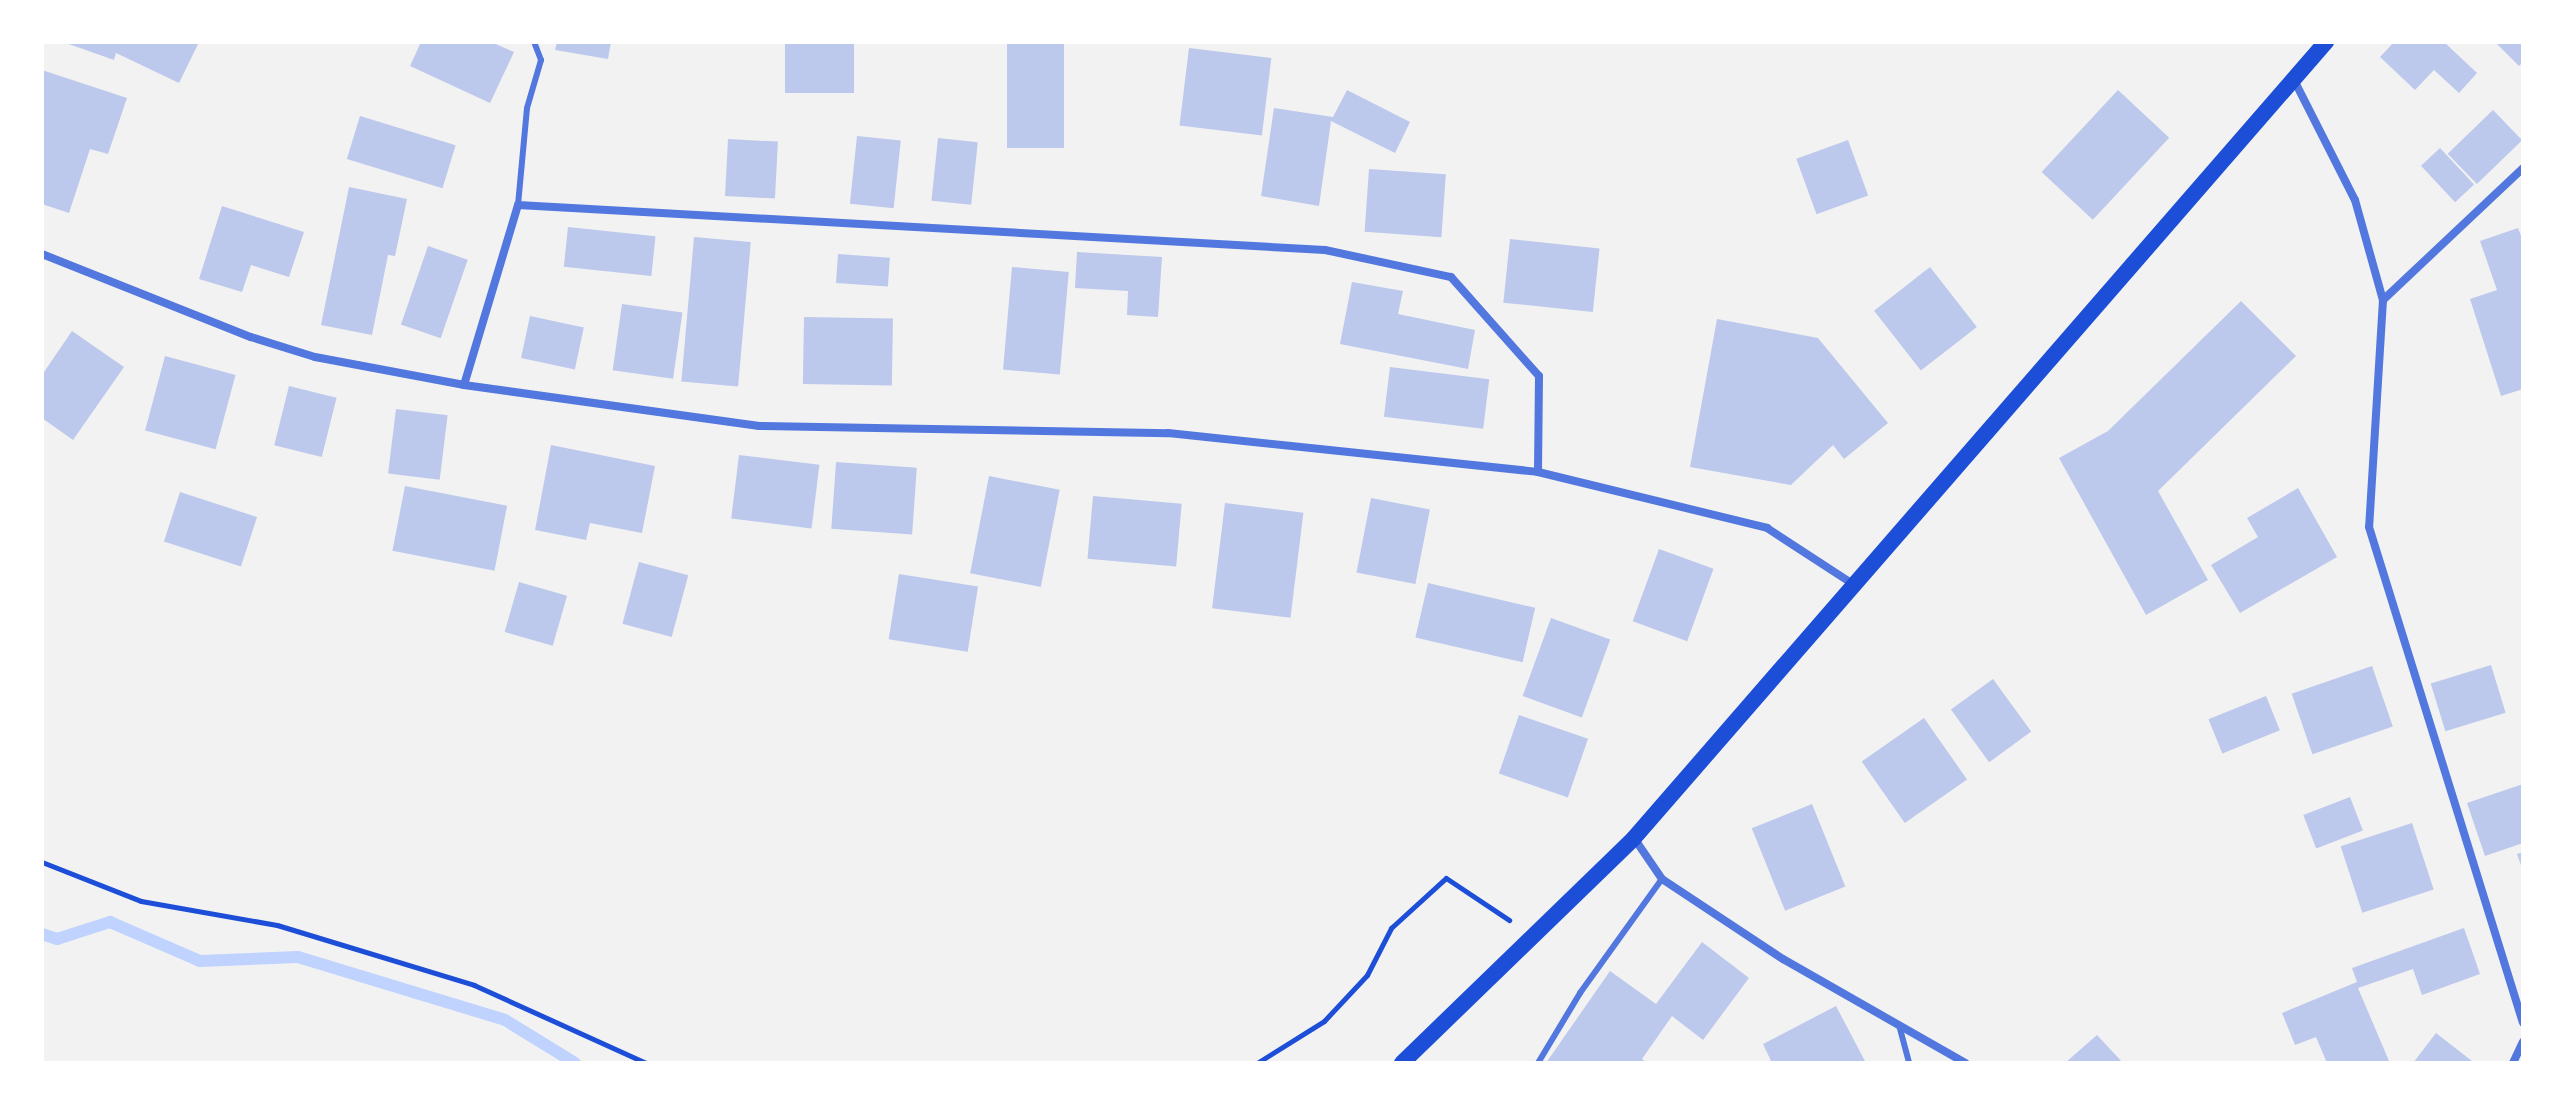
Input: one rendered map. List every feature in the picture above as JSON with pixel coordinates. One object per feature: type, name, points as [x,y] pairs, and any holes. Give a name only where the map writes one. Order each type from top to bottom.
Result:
[{"type":"main road","points":[[1402,1063],[1634,838],[2326,42]]},
{"type":"street","points":[[2293,78],[2355,200],[2383,300],[2369,527],[2523,1023]]},
{"type":"street","points":[[2383,300],[2521,170]]},
{"type":"street","points":[[464,385],[518,205],[1325,250],[1451,277],[1539,376],[1538,472]]},
{"type":"street","points":[[42,254],[251,337],[315,357],[464,385],[759,426],[1168,433],[1538,472],[1767,528],[1853,584]]},
{"type":"street","points":[[1634,838],[1662,879],[1783,959],[1965,1063]]},
{"type":"street","points":[[2513,1063],[2523,1042]]},
{"type":"lane","points":[[518,205],[527,108],[541,60],[534,42]]},
{"type":"lane","points":[[2521,170],[2523,183]]},
{"type":"lane","points":[[1538,1063],[1580,993],[1662,879]]},
{"type":"lane","points":[[1899,1025],[1909,1063]]},
{"type":"path","points":[[42,862],[141,901],[277,925],[474,985],[646,1063]]},
{"type":"path","points":[[1257,1063],[1324,1021],[1367,975],[1391,928],[1446,878],[1533,936]]},
{"type":"building","points":[[63,42],[199,42],[179,83],[116,53],[114,60]]},
{"type":"building","points":[[421,42],[491,42],[514,52],[490,103],[410,66]]},
{"type":"building","points":[[557,42],[611,42],[608,59],[555,50]]},
{"type":"building","points":[[785,42],[854,42],[854,93],[785,93]]},
{"type":"building","points":[[1007,42],[1064,42],[1064,148],[1007,148]]},
{"type":"building","points":[[2394,42],[2444,42],[2477,73],[2459,93],[2434,70],[2415,90],[2380,57]]},
{"type":"building","points":[[2495,42],[2523,42],[2523,62],[2519,66]]},
{"type":"building","points":[[1189,48],[1271,58],[1262,136],[1179,125]]},
{"type":"building","points":[[42,70],[127,98],[108,154],[90,149],[69,213],[42,204]]},
{"type":"building","points":[[1347,90],[1410,122],[1395,153],[1331,121],[1319,206],[1261,196],[1274,108],[1333,117]]},
{"type":"building","points":[[2118,90],[2169,138],[2093,220],[2042,172]]},
{"type":"building","points":[[2493,110],[2522,140],[2477,184],[2448,154]]},
{"type":"building","points":[[360,116],[456,145],[442,188],[347,159]]},
{"type":"building","points":[[857,136],[901,141],[894,208],[850,204]]},
{"type":"building","points":[[938,138],[978,142],[971,205],[931,201]]},
{"type":"building","points":[[728,139],[778,142],[775,199],[725,196]]},
{"type":"building","points":[[1848,140],[1868,195],[1816,214],[1796,159]]},
{"type":"building","points":[[2440,148],[2474,185],[2455,202],[2421,166]]},
{"type":"building","points":[[1369,169],[1446,174],[1441,237],[1365,232]]},
{"type":"building","points":[[349,187],[407,199],[395,256],[388,255],[372,335],[321,325]]},
{"type":"building","points":[[222,206],[304,232],[289,277],[251,265],[242,292],[199,279]]},
{"type":"building","points":[[568,227],[656,236],[651,276],[564,267]]},
{"type":"building","points":[[2518,228],[2523,241],[2523,389],[2501,396],[2470,299],[2497,290],[2480,241]]},
{"type":"building","points":[[694,237],[751,242],[738,386],[681,381]]},
{"type":"building","points":[[1510,239],[1600,248],[1593,312],[1503,303]]},
{"type":"building","points":[[428,246],[468,260],[441,338],[401,324]]},
{"type":"building","points":[[1077,252],[1162,257],[1158,317],[1127,315],[1128,291],[1075,288]]},
{"type":"building","points":[[838,254],[890,258],[888,287],[836,283]]},
{"type":"building","points":[[1012,267],[1069,272],[1060,375],[1003,370]]},
{"type":"building","points":[[1930,267],[1977,327],[1921,371],[1874,311]]},
{"type":"building","points":[[1352,282],[1403,291],[1398,314],[1475,330],[1468,369],[1340,344]]},
{"type":"building","points":[[2241,301],[2296,356],[2158,491],[2208,580],[2146,615],[2059,458],[2108,431]]},
{"type":"building","points":[[622,304],[682,312],[673,379],[613,370]]},
{"type":"building","points":[[530,316],[584,327],[575,369],[521,358]]},
{"type":"building","points":[[804,317],[893,319],[892,386],[803,384]]},
{"type":"building","points":[[1717,319],[1818,338],[1888,423],[1844,459],[1833,445],[1791,485],[1690,467]]},
{"type":"building","points":[[72,331],[124,367],[73,440],[42,418],[42,375]]},
{"type":"building","points":[[165,356],[236,375],[216,449],[145,430]]},
{"type":"building","points":[[1390,367],[1489,379],[1483,429],[1384,417]]},
{"type":"building","points":[[289,386],[337,398],[322,457],[274,445]]},
{"type":"building","points":[[396,409],[448,415],[440,480],[388,474]]},
{"type":"building","points":[[551,445],[655,466],[642,533],[590,523],[586,540],[535,530]]},
{"type":"building","points":[[739,455],[819,465],[812,528],[731,519]]},
{"type":"building","points":[[836,462],[917,468],[912,534],[831,529]]},
{"type":"building","points":[[989,476],[1060,490],[1041,587],[970,573]]},
{"type":"building","points":[[405,486],[507,506],[494,571],[392,551]]},
{"type":"building","points":[[2298,488],[2337,557],[2240,613],[2211,565],[2258,537],[2247,518]]},
{"type":"building","points":[[180,492],[257,517],[241,566],[164,541]]},
{"type":"building","points":[[1093,496],[1182,504],[1176,567],[1088,559]]},
{"type":"building","points":[[1371,498],[1430,509],[1415,584],[1356,573]]},
{"type":"building","points":[[1225,503],[1303,513],[1290,618],[1212,608]]},
{"type":"building","points":[[1659,549],[1714,569],[1687,641],[1633,621]]},
{"type":"building","points":[[639,562],[688,575],[672,637],[622,624]]},
{"type":"building","points":[[899,574],[978,587],[968,652],[889,639]]},
{"type":"building","points":[[519,582],[567,596],[553,646],[505,632]]},
{"type":"building","points":[[1428,583],[1535,608],[1523,662],[1415,638]]},
{"type":"building","points":[[1551,618],[1610,640],[1582,718],[1523,696]]},
{"type":"building","points":[[2491,665],[2506,713],[2445,731],[2431,683]]},
{"type":"building","points":[[2372,666],[2393,727],[2312,754],[2292,694]]},
{"type":"building","points":[[1993,679],[2031,732],[1989,762],[1951,710]]},
{"type":"building","points":[[2266,696],[2280,730],[2222,754],[2209,719]]},
{"type":"building","points":[[1519,715],[1588,739],[1568,797],[1499,774]]},
{"type":"building","points":[[1924,718],[1967,779],[1905,823],[1862,762]]},
{"type":"building","points":[[2523,784],[2523,843],[2485,856],[2467,803]]},
{"type":"building","points":[[2350,797],[2363,831],[2316,849],[2303,815]]},
{"type":"building","points":[[1812,804],[1845,887],[1785,911],[1752,828]]},
{"type":"building","points":[[2412,823],[2434,890],[2362,913],[2341,846]]},
{"type":"building","points":[[2523,852],[2523,871],[2517,854]]},
{"type":"building","points":[[2464,928],[2480,974],[2422,995],[2413,969],[2358,988],[2389,1061],[2327,1063],[2316,1037],[2295,1045],[2282,1013],[2357,982],[2352,968]]},
{"type":"building","points":[[1702,942],[1749,978],[1703,1040],[1672,1016],[1642,1059],[1647,1063],[1546,1063],[1610,971],[1656,1004]]},
{"type":"building","points":[[1836,1006],[1866,1063],[1772,1063],[1763,1044]]},
{"type":"building","points":[[2436,1033],[2472,1061],[2471,1063],[2413,1063]]},
{"type":"building","points":[[2097,1035],[2123,1063],[2065,1063]]},
{"type":"waterway","points":[[42,934],[57,939],[110,922],[200,961],[298,957],[505,1020],[575,1063]]}]
